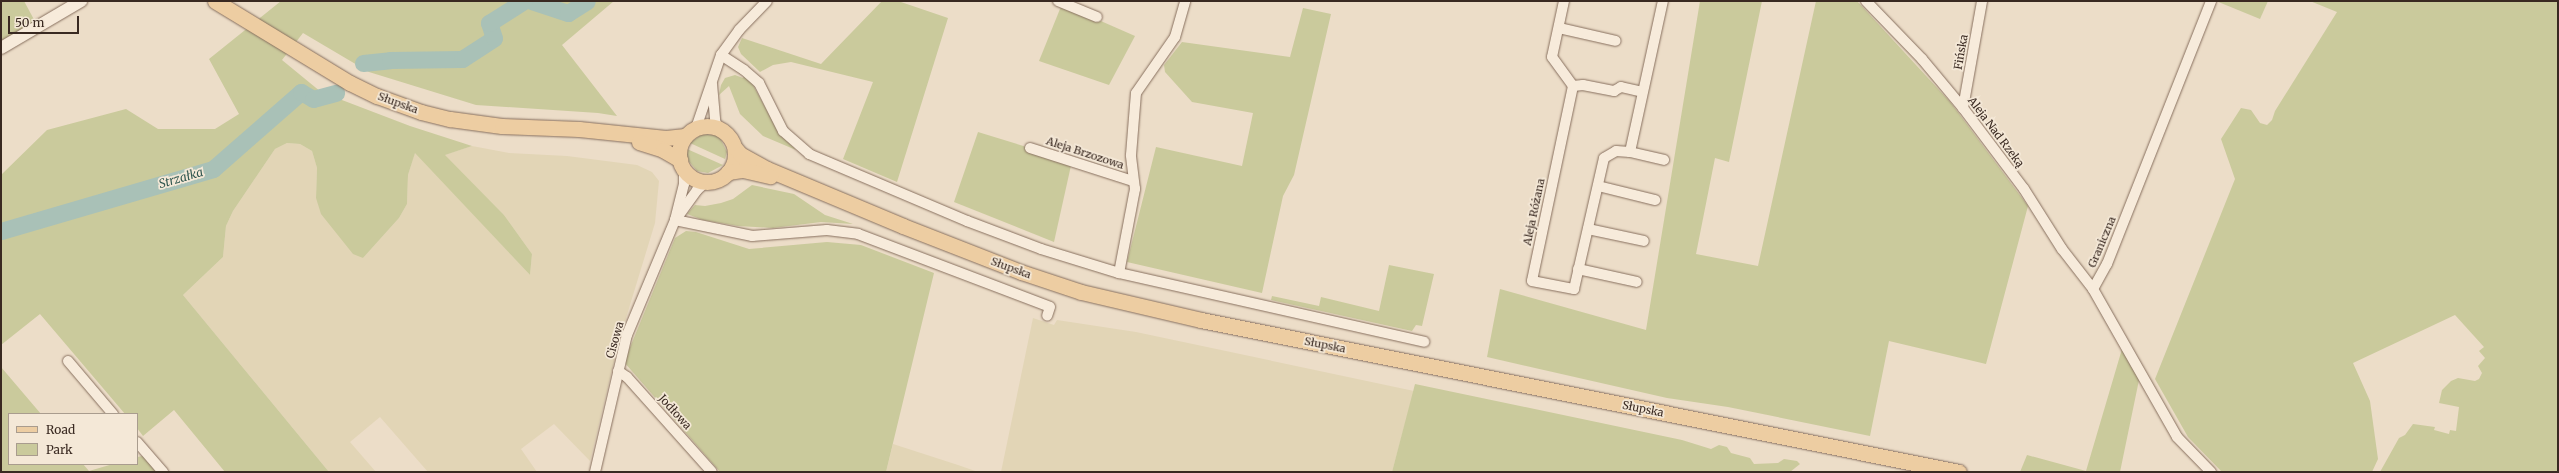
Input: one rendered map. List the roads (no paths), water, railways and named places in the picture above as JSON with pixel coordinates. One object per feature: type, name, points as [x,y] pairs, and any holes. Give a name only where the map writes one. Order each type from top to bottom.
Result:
[{"type":"main road","name":"Słupska","points":[[215,1],[350,83],[377,96],[416,110],[450,119],[502,126],[605,132],[666,138],[691,132]]},
{"type":"main road","points":[[707,126],[718,128],[729,138],[734,148],[735,157],[728,172],[717,180],[706,182],[694,179],[682,165],[680,147],[691,132],[707,126]]},
{"type":"main road","name":"Słupska","points":[[605,132],[663,150],[682,165]]},
{"type":"main road","name":"Słupska","points":[[734,148],[746,158],[794,181],[1021,272],[1114,301],[1959,472]]},
{"type":"main road","name":"Słupska","points":[[728,172],[748,171],[794,181]]},
{"type":"street","points":[[1,48],[81,1]]},
{"type":"street","points":[[691,132],[721,55],[738,30],[767,1]]},
{"type":"street","points":[[1058,1],[1097,17]]},
{"type":"street","name":"Aleja Brzozowa","points":[[1119,273],[1134,200],[1131,155],[1136,93],[1175,36],[1185,1]]},
{"type":"street","points":[[1564,1],[1552,57],[1573,86],[1583,85],[1614,91],[1621,87],[1642,92]]},
{"type":"street","points":[[1630,152],[1663,1]]},
{"type":"street","name":"Aleja Nad Rzeką","points":[[1866,1],[1922,59],[1963,108],[2024,189],[2062,249],[2093,289]]},
{"type":"street","name":"Fińska","points":[[1963,108],[1982,1]]},
{"type":"street","name":"Graniczna","points":[[2093,289],[2107,264],[2211,1]]},
{"type":"street","points":[[1559,28],[1616,41]]},
{"type":"street","points":[[721,55],[744,70],[759,83],[783,131],[798,147],[818,159],[1041,250],[1119,273],[1424,342]]},
{"type":"street","points":[[711,78],[715,121],[718,128]]},
{"type":"street","name":"Aleja Różana","points":[[1573,86],[1532,281],[1574,289],[1604,158],[1616,151],[1630,152],[1664,160]]},
{"type":"street","name":"Aleja Brzozowa","points":[[1030,148],[1133,181]]},
{"type":"street","name":"Cisowa","points":[[595,472],[618,371],[636,311],[675,220],[684,184],[682,165]]},
{"type":"street","name":"Cisowa","points":[[675,220],[696,190],[706,182]]},
{"type":"street","points":[[1598,186],[1654,200]]},
{"type":"street","points":[[675,220],[752,236],[827,230],[858,234],[1050,308],[1047,316]]},
{"type":"street","points":[[1588,229],[1644,241]]},
{"type":"street","points":[[1578,269],[1637,282]]},
{"type":"street","points":[[2093,289],[2177,437],[2211,472]]},
{"type":"street","points":[[68,361],[112,413]]},
{"type":"street","name":"Jodłowa","points":[[618,371],[627,377],[712,472]]},
{"type":"street","points":[[138,443],[162,472]]},
{"type":"waterway","name":"Strzałka","points":[[363,63],[390,60],[462,59],[494,38],[489,23],[524,1]]},
{"type":"waterway","name":"Strzałka","points":[[531,1],[568,13],[587,1]]},
{"type":"waterway","name":"Strzałka","points":[[1,231],[213,169],[301,92],[313,99],[336,93]]}]
